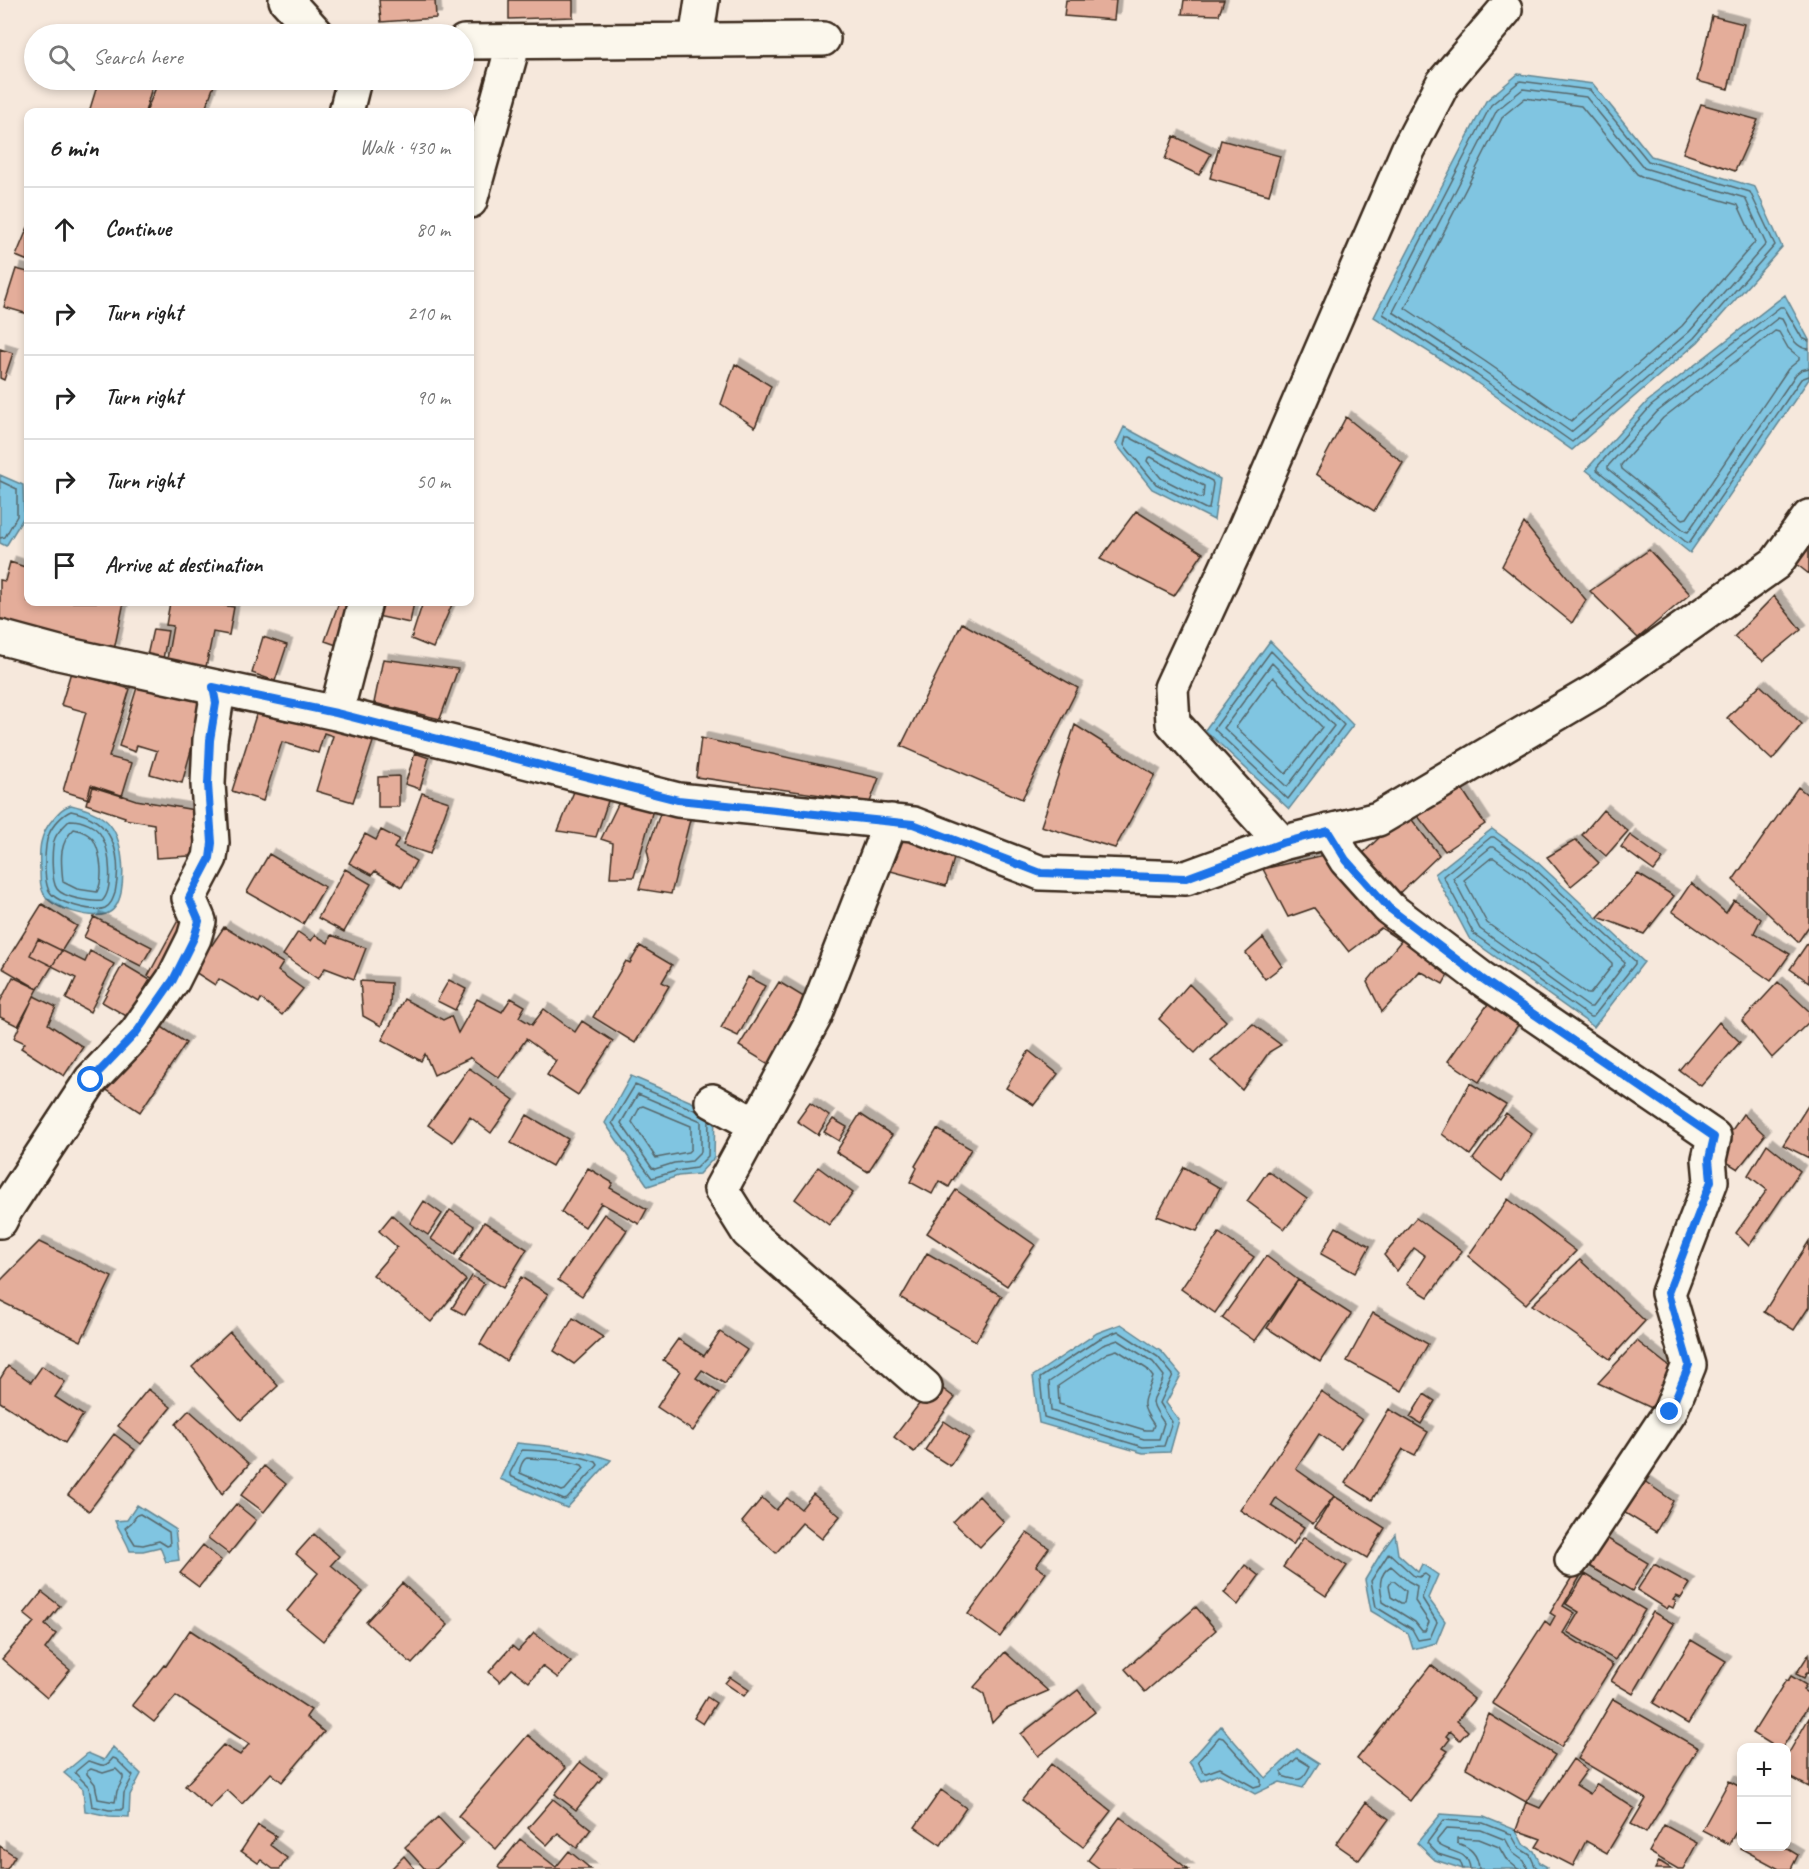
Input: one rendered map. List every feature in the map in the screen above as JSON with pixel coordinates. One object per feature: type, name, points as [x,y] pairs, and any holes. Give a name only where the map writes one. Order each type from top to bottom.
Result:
[{"type":"street","points":[[286,0],[308,24]]},
{"type":"street","points":[[696,40],[702,0]]},
{"type":"street","points":[[1282,843],[1173,723],[1171,688],[1244,530],[1408,150],[1443,83],[1506,10]]},
{"type":"street","points":[[474,42],[823,39]]},
{"type":"street","points":[[474,187],[514,42]]},
{"type":"street","points":[[347,108],[352,90]]},
{"type":"street","points":[[0,636],[59,653],[336,713],[678,800],[913,824],[1041,873],[1186,878],[1282,843],[1378,819],[1598,690],[1776,563],[1809,517]]},
{"type":"street","points":[[336,713],[364,606]]},
{"type":"street","points":[[0,1221],[91,1080],[136,1033],[173,980],[194,938],[199,921],[189,898],[210,858],[212,843],[208,784],[210,740],[216,703],[213,687]]},
{"type":"street","points":[[891,821],[815,1016],[721,1189],[748,1232],[925,1387]]},
{"type":"street","points":[[1328,831],[1346,860],[1389,908],[1481,978],[1714,1137],[1709,1159],[1711,1181],[1668,1293],[1689,1365],[1670,1412],[1572,1560]]},
{"type":"street","points":[[712,1101],[756,1125]]},
{"type":"water","points":[[1518,74],[1593,84],[1651,156],[1755,187],[1782,247],[1698,342],[1572,450],[1473,380],[1374,317],[1486,101]]},
{"type":"water","points":[[1785,295],[1809,340],[1809,379],[1690,553],[1586,470],[1647,402]]},
{"type":"water","points":[[1124,427],[1220,479],[1214,520],[1152,489],[1116,444]]},
{"type":"water","points":[[0,475],[23,485],[24,517],[6,546],[0,543]]},
{"type":"water","points":[[1270,641],[1353,725],[1289,809],[1205,730]]},
{"type":"water","points":[[71,805],[104,819],[115,833],[119,843],[123,874],[121,893],[116,906],[106,914],[83,914],[65,909],[46,897],[43,891],[40,881],[42,837],[57,814]]},
{"type":"water","points":[[1492,829],[1535,860],[1644,962],[1594,1027],[1469,938],[1435,874]]},
{"type":"water","points":[[631,1076],[715,1112],[714,1158],[699,1174],[678,1176],[648,1186],[605,1123]]},
{"type":"water","points":[[1121,1324],[1162,1352],[1181,1375],[1166,1403],[1179,1420],[1170,1452],[1143,1453],[1039,1423],[1033,1376],[1097,1333]]},
{"type":"water","points":[[517,1443],[576,1451],[611,1460],[567,1508],[500,1479]]},
{"type":"water","points":[[137,1505],[175,1529],[179,1560],[166,1562],[160,1547],[130,1551],[115,1521],[127,1520]]},
{"type":"water","points":[[1395,1534],[1398,1554],[1418,1572],[1422,1564],[1438,1575],[1428,1598],[1445,1621],[1436,1643],[1413,1649],[1408,1633],[1371,1611],[1365,1580]]},
{"type":"water","points":[[1221,1726],[1266,1778],[1297,1749],[1319,1763],[1303,1788],[1280,1782],[1255,1794],[1219,1774],[1202,1781],[1189,1762]]},
{"type":"water","points":[[113,1747],[141,1774],[130,1795],[129,1817],[85,1811],[83,1789],[64,1773],[88,1753],[104,1760]]},
{"type":"water","points":[[1441,1814],[1484,1817],[1516,1830],[1523,1844],[1534,1851],[1540,1863],[1547,1867],[1545,1869],[1463,1869],[1435,1860],[1417,1843]]},
{"type":"building","points":[[379,0],[435,0],[436,18],[381,22]]},
{"type":"building","points":[[509,0],[573,0],[573,17],[509,19]]},
{"type":"building","points":[[1066,0],[1116,0],[1114,20],[1064,16]]},
{"type":"building","points":[[1184,0],[1224,0],[1219,15],[1182,14]]},
{"type":"building","points":[[1712,16],[1744,24],[1728,89],[1697,81]]},
{"type":"building","points":[[96,90],[151,90],[146,108],[90,108]]},
{"type":"building","points":[[155,90],[212,90],[206,108],[148,108]]},
{"type":"building","points":[[1701,104],[1758,120],[1735,171],[1683,153]]},
{"type":"building","points":[[1174,136],[1211,154],[1199,175],[1165,159]]},
{"type":"building","points":[[1221,140],[1280,156],[1269,195],[1210,178]]},
{"type":"building","points":[[24,237],[24,259],[16,256]]},
{"type":"building","points":[[16,269],[24,271],[24,313],[4,307]]},
{"type":"building","points":[[0,349],[13,353],[4,380],[0,378]]},
{"type":"building","points":[[735,364],[771,386],[755,427],[721,404]]},
{"type":"building","points":[[1346,417],[1403,463],[1374,511],[1316,474]]},
{"type":"building","points":[[1136,511],[1203,553],[1174,596],[1100,559]]},
{"type":"building","points":[[1524,523],[1586,600],[1572,623],[1502,566]]},
{"type":"building","points":[[1809,546],[1809,574],[1795,563]]},
{"type":"building","points":[[1649,550],[1690,594],[1638,638],[1590,591]]},
{"type":"building","points":[[10,562],[24,567],[24,606],[123,606],[114,650],[0,624],[0,580],[5,581]]},
{"type":"building","points":[[1774,596],[1801,630],[1763,661],[1734,637]]},
{"type":"building","points":[[169,606],[234,607],[229,635],[213,632],[206,667],[167,659],[173,626],[166,625]]},
{"type":"building","points":[[338,606],[359,607],[345,648],[325,641]]},
{"type":"building","points":[[379,606],[413,606],[410,623],[377,616]]},
{"type":"building","points":[[422,606],[451,606],[433,648],[411,639]]},
{"type":"building","points":[[962,623],[1078,688],[1022,799],[901,746]]},
{"type":"building","points":[[153,629],[168,631],[163,659],[147,656]]},
{"type":"building","points":[[263,637],[287,645],[275,681],[252,673]]},
{"type":"building","points":[[383,659],[458,669],[440,719],[374,703]]},
{"type":"building","points":[[71,672],[130,689],[109,757],[132,763],[122,796],[93,787],[89,799],[63,791],[86,712],[61,705]]},
{"type":"building","points":[[138,684],[213,706],[195,736],[182,783],[150,774],[157,751],[137,745],[135,752],[119,746]]},
{"type":"building","points":[[1760,685],[1802,724],[1772,760],[1727,718]]},
{"type":"building","points":[[257,712],[286,721],[289,712],[302,716],[300,723],[303,723],[304,719],[373,742],[353,802],[316,791],[333,736],[324,733],[318,753],[282,742],[263,801],[232,791]]},
{"type":"building","points":[[1075,725],[1155,775],[1115,848],[1041,826]]},
{"type":"building","points":[[701,738],[879,778],[870,802],[696,777]]},
{"type":"building","points":[[415,753],[429,758],[420,789],[405,784]]},
{"type":"building","points":[[399,776],[399,807],[378,807],[378,777]]},
{"type":"building","points":[[91,785],[136,800],[206,812],[207,855],[156,858],[154,824],[124,819],[125,817],[86,804]]},
{"type":"building","points":[[1798,787],[1809,796],[1809,926],[1798,942],[1733,880]]},
{"type":"building","points":[[575,789],[610,795],[596,837],[558,831]]},
{"type":"building","points":[[1462,789],[1485,824],[1445,851],[1417,815]]},
{"type":"building","points":[[422,793],[449,802],[430,854],[403,845]]},
{"type":"building","points":[[621,798],[654,806],[634,877],[610,877],[613,843],[601,839]]},
{"type":"building","points":[[1603,810],[1628,831],[1606,856],[1582,835]]},
{"type":"building","points":[[661,811],[691,816],[671,894],[639,889],[649,859],[647,850]]},
{"type":"building","points":[[1406,812],[1439,855],[1391,901],[1354,862]]},
{"type":"building","points":[[381,830],[399,839],[394,848],[416,861],[402,887],[375,871],[372,875],[349,863],[365,834],[376,840]]},
{"type":"building","points":[[1630,835],[1663,859],[1654,871],[1621,847]]},
{"type":"building","points":[[896,838],[955,855],[946,886],[887,870]]},
{"type":"building","points":[[1576,840],[1599,863],[1571,886],[1547,857]]},
{"type":"building","points":[[269,854],[325,887],[303,924],[247,892]]},
{"type":"building","points":[[1329,854],[1455,962],[1443,984],[1420,971],[1382,1012],[1367,982],[1401,941],[1381,928],[1349,952],[1314,908],[1288,917],[1263,869]]},
{"type":"building","points":[[345,869],[371,884],[344,932],[318,918]]},
{"type":"building","points":[[1638,874],[1674,896],[1644,934],[1598,917]]},
{"type":"building","points":[[1691,883],[1726,913],[1734,900],[1761,919],[1754,933],[1790,954],[1771,981],[1672,911]]},
{"type":"building","points":[[42,904],[77,926],[38,989],[2,968]]},
{"type":"building","points":[[182,913],[197,922],[137,1008],[154,979],[148,976]]},
{"type":"building","points":[[94,917],[152,947],[141,966],[84,937]]},
{"type":"building","points":[[224,927],[283,963],[278,971],[303,989],[282,1015],[261,999],[259,1003],[219,979],[215,985],[184,965],[201,938],[212,945]]},
{"type":"building","points":[[298,932],[311,941],[315,935],[328,943],[331,935],[366,948],[354,979],[325,968],[318,979],[283,955]]},
{"type":"building","points":[[1263,938],[1282,966],[1265,979],[1246,953]]},
{"type":"building","points":[[38,939],[85,962],[90,951],[114,964],[90,1012],[66,999],[76,978],[30,955]]},
{"type":"building","points":[[1809,941],[1809,982],[1790,969]]},
{"type":"building","points":[[640,946],[672,965],[662,982],[669,986],[635,1043],[593,1017],[626,961],[630,963]]},
{"type":"building","points":[[123,964],[150,980],[128,1017],[102,1002]]},
{"type":"building","points":[[13,977],[38,989],[18,1026],[0,1017],[0,1002]]},
{"type":"building","points":[[748,977],[765,986],[738,1036],[721,1028]]},
{"type":"building","points":[[449,980],[466,989],[455,1010],[437,1001]]},
{"type":"building","points":[[360,981],[391,983],[390,1006],[381,1026],[363,1016]]},
{"type":"building","points":[[779,982],[812,1002],[772,1066],[739,1046]]},
{"type":"building","points":[[1778,982],[1809,1011],[1809,1022],[1772,1058],[1742,1021]]},
{"type":"building","points":[[1189,984],[1226,1021],[1195,1053],[1159,1019]]},
{"type":"building","points":[[1495,994],[1525,1015],[1479,1082],[1448,1061]]},
{"type":"building","points":[[34,996],[56,1007],[48,1024],[83,1047],[64,1076],[21,1048],[25,1043],[14,1038]]},
{"type":"building","points":[[511,998],[525,1006],[519,1017],[532,1025],[544,1009],[575,1032],[582,1021],[613,1041],[578,1095],[547,1075],[556,1061],[526,1039],[499,1078],[469,1057],[434,1075],[425,1054],[421,1061],[382,1040],[404,999],[443,1020],[451,1016],[458,1033],[477,999],[502,1012]]},
{"type":"building","points":[[148,1018],[186,1043],[140,1112],[102,1087]]},
{"type":"building","points":[[1719,1022],[1740,1042],[1701,1086],[1679,1070]]},
{"type":"building","points":[[1253,1024],[1281,1045],[1269,1052],[1242,1090],[1211,1061]]},
{"type":"building","points":[[1029,1051],[1058,1074],[1034,1105],[1006,1088]]},
{"type":"building","points":[[469,1068],[514,1100],[491,1133],[470,1117],[453,1142],[428,1125]]},
{"type":"building","points":[[1470,1083],[1506,1105],[1470,1155],[1442,1134]]},
{"type":"building","points":[[810,1103],[829,1116],[818,1135],[797,1121]]},
{"type":"building","points":[[1809,1104],[1809,1158],[1783,1145]]},
{"type":"building","points":[[1506,1113],[1532,1134],[1502,1181],[1473,1159]]},
{"type":"building","points":[[860,1114],[892,1135],[868,1172],[836,1152]]},
{"type":"building","points":[[1743,1114],[1765,1135],[1738,1169],[1715,1155]]},
{"type":"building","points":[[527,1115],[568,1139],[552,1166],[511,1143]]},
{"type":"building","points":[[833,1119],[847,1127],[839,1141],[824,1132]]},
{"type":"building","points":[[937,1129],[971,1149],[949,1187],[939,1181],[932,1194],[910,1182],[917,1168],[915,1166]]},
{"type":"building","points":[[1767,1144],[1800,1171],[1749,1246],[1736,1233],[1767,1190],[1748,1175]]},
{"type":"building","points":[[818,1167],[853,1193],[829,1225],[795,1199]]},
{"type":"building","points":[[1184,1167],[1220,1188],[1197,1231],[1157,1216]]},
{"type":"building","points":[[588,1168],[613,1183],[610,1188],[647,1209],[639,1224],[601,1203],[585,1227],[561,1212]]},
{"type":"building","points":[[1268,1171],[1307,1199],[1285,1229],[1247,1201]]},
{"type":"building","points":[[956,1190],[1035,1245],[1007,1286],[927,1233]]},
{"type":"building","points":[[1508,1199],[1576,1251],[1526,1304],[1468,1256]]},
{"type":"building","points":[[424,1201],[442,1214],[428,1235],[410,1223]]},
{"type":"building","points":[[450,1210],[474,1226],[455,1255],[431,1239]]},
{"type":"building","points":[[604,1214],[627,1230],[582,1296],[558,1280]]},
{"type":"building","points":[[392,1215],[466,1280],[431,1322],[373,1275],[397,1247],[379,1231]]},
{"type":"building","points":[[1416,1218],[1462,1251],[1428,1297],[1407,1284],[1425,1256],[1414,1248],[1397,1271],[1384,1255]]},
{"type":"building","points":[[484,1222],[527,1249],[503,1288],[459,1261]]},
{"type":"building","points":[[1336,1227],[1370,1246],[1355,1273],[1321,1254]]},
{"type":"building","points":[[1219,1233],[1254,1257],[1215,1313],[1181,1289]]},
{"type":"building","points":[[1809,1241],[1809,1307],[1794,1330],[1764,1312]]},
{"type":"building","points":[[39,1242],[112,1277],[81,1341],[0,1301],[0,1281]]},
{"type":"building","points":[[927,1253],[1002,1296],[976,1341],[901,1298]]},
{"type":"building","points":[[1266,1256],[1298,1280],[1255,1341],[1222,1318]]},
{"type":"building","points":[[1580,1260],[1645,1321],[1610,1359],[1532,1305]]},
{"type":"building","points":[[472,1276],[484,1284],[465,1315],[452,1308]]},
{"type":"building","points":[[521,1277],[548,1294],[506,1361],[480,1344]]},
{"type":"building","points":[[1298,1280],[1351,1314],[1320,1362],[1267,1328]]},
{"type":"building","points":[[1373,1313],[1428,1344],[1402,1391],[1347,1361]]},
{"type":"building","points":[[573,1318],[603,1337],[574,1364],[554,1351]]},
{"type":"building","points":[[230,1332],[278,1386],[241,1420],[192,1367]]},
{"type":"building","points":[[720,1332],[747,1350],[725,1384],[702,1370],[696,1378],[719,1393],[693,1431],[657,1407],[680,1371],[663,1360],[678,1339],[704,1356]]},
{"type":"building","points":[[1637,1341],[1680,1375],[1658,1411],[1598,1383]]},
{"type":"building","points":[[8,1366],[31,1382],[42,1366],[65,1382],[55,1397],[83,1415],[65,1443],[0,1402],[0,1379]]},
{"type":"building","points":[[935,1383],[955,1398],[914,1452],[894,1437]]},
{"type":"building","points":[[148,1389],[171,1407],[141,1444],[118,1426]]},
{"type":"building","points":[[1321,1391],[1362,1420],[1341,1449],[1319,1434],[1296,1469],[1334,1496],[1313,1524],[1276,1498],[1271,1506],[1304,1527],[1293,1545],[1240,1510]]},
{"type":"building","points":[[1424,1394],[1435,1401],[1421,1424],[1410,1417]]},
{"type":"building","points":[[1389,1409],[1428,1432],[1415,1455],[1403,1449],[1372,1500],[1345,1483]]},
{"type":"building","points":[[189,1410],[249,1464],[222,1494],[176,1424]]},
{"type":"building","points":[[944,1421],[969,1438],[950,1466],[925,1450]]},
{"type":"building","points":[[114,1434],[135,1450],[89,1511],[68,1495]]},
{"type":"building","points":[[264,1466],[286,1484],[264,1512],[241,1495]]},
{"type":"building","points":[[1637,1476],[1673,1501],[1656,1532],[1617,1508]]},
{"type":"building","points":[[813,1494],[840,1516],[822,1539],[802,1523],[776,1553],[742,1522],[762,1498],[776,1510],[787,1498],[801,1509]]},
{"type":"building","points":[[979,1496],[1004,1522],[980,1547],[953,1522]]},
{"type":"building","points":[[1334,1496],[1385,1528],[1367,1558],[1315,1527]]},
{"type":"building","points":[[236,1504],[256,1520],[229,1554],[208,1538]]},
{"type":"building","points":[[1027,1533],[1049,1548],[1036,1566],[1046,1573],[1000,1637],[968,1614]]},
{"type":"building","points":[[1598,1533],[1648,1563],[1632,1591],[1582,1562]]},
{"type":"building","points":[[314,1534],[339,1556],[331,1565],[363,1592],[323,1641],[287,1611],[318,1573],[296,1554]]},
{"type":"building","points":[[1304,1537],[1347,1566],[1326,1596],[1283,1567]]},
{"type":"building","points":[[203,1545],[221,1560],[199,1587],[180,1573]]},
{"type":"building","points":[[1654,1564],[1690,1584],[1681,1598],[1676,1596],[1673,1600],[1676,1601],[1673,1608],[1669,1606],[1667,1609],[1637,1590]]},
{"type":"building","points":[[1245,1565],[1259,1576],[1238,1605],[1224,1593]]},
{"type":"building","points":[[1578,1567],[1584,1570],[1563,1606],[1575,1613],[1563,1633],[1613,1665],[1561,1747],[1492,1703],[1545,1621],[1550,1625],[1555,1616],[1550,1613]]},
{"type":"building","points":[[1585,1574],[1645,1610],[1615,1660],[1567,1632],[1579,1612],[1566,1604]]},
{"type":"building","points":[[402,1583],[448,1625],[412,1664],[366,1622]]},
{"type":"building","points":[[42,1592],[60,1606],[45,1625],[56,1634],[45,1649],[70,1670],[47,1698],[2,1659],[34,1622],[24,1614]]},
{"type":"building","points":[[1196,1607],[1216,1630],[1145,1692],[1125,1669]]},
{"type":"building","points":[[1653,1612],[1674,1624],[1633,1694],[1611,1681]]},
{"type":"building","points":[[190,1630],[311,1710],[306,1717],[324,1732],[282,1782],[271,1773],[242,1804],[227,1790],[210,1808],[185,1786],[223,1745],[240,1755],[249,1744],[176,1696],[154,1722],[132,1705],[164,1665],[166,1666]]},
{"type":"building","points":[[534,1633],[571,1662],[558,1678],[542,1666],[529,1682],[512,1669],[500,1682],[489,1672],[512,1646],[518,1651]]},
{"type":"building","points":[[1691,1640],[1726,1661],[1688,1724],[1653,1703]]},
{"type":"building","points":[[1005,1652],[1048,1691],[1004,1710],[992,1723],[984,1694],[974,1687]]},
{"type":"building","points":[[1809,1654],[1809,1673],[1807,1672],[1804,1678],[1796,1674]]},
{"type":"building","points":[[1431,1665],[1474,1699],[1457,1721],[1468,1731],[1460,1740],[1450,1731],[1446,1736],[1450,1739],[1443,1748],[1448,1751],[1410,1801],[1357,1759]]},
{"type":"building","points":[[1791,1676],[1806,1685],[1803,1690],[1809,1694],[1809,1705],[1785,1743],[1769,1743],[1753,1733],[1786,1680],[1788,1681]]},
{"type":"building","points":[[730,1677],[749,1690],[744,1696],[725,1683]]},
{"type":"building","points":[[1078,1690],[1095,1712],[1038,1756],[1021,1734]]},
{"type":"building","points":[[707,1697],[716,1703],[703,1724],[694,1718]]},
{"type":"building","points":[[1613,1699],[1698,1748],[1646,1833],[1631,1824],[1646,1799],[1578,1759]]},
{"type":"building","points":[[1489,1714],[1555,1755],[1526,1802],[1466,1768]]},
{"type":"building","points":[[1809,1718],[1809,1787],[1791,1778],[1791,1749]]},
{"type":"building","points":[[528,1735],[566,1768],[496,1849],[458,1816]]},
{"type":"building","points":[[1573,1759],[1587,1770],[1576,1785],[1590,1794],[1597,1784],[1634,1808],[1607,1853],[1586,1841],[1573,1866],[1536,1847],[1541,1839],[1516,1830],[1526,1802],[1540,1808]]},
{"type":"building","points":[[580,1762],[602,1778],[576,1810],[555,1794]]},
{"type":"building","points":[[1051,1764],[1111,1811],[1083,1847],[1022,1800]]},
{"type":"building","points":[[1729,1781],[1737,1785],[1737,1830],[1729,1844],[1702,1830]]},
{"type":"building","points":[[941,1790],[966,1808],[941,1845],[915,1827]]},
{"type":"building","points":[[553,1799],[591,1829],[577,1848],[558,1833],[547,1845],[528,1828]]},
{"type":"building","points":[[1366,1802],[1389,1819],[1359,1860],[1336,1844]]},
{"type":"building","points":[[438,1817],[463,1844],[436,1869],[425,1869],[405,1847]]},
{"type":"building","points":[[1120,1817],[1188,1869],[1100,1869],[1088,1860]]},
{"type":"building","points":[[258,1825],[276,1836],[270,1845],[287,1858],[280,1869],[273,1869],[261,1860],[258,1863],[241,1851]]},
{"type":"building","points":[[1664,1825],[1697,1843],[1683,1869],[1678,1869],[1649,1852]]},
{"type":"building","points":[[520,1839],[556,1867],[569,1851],[591,1869],[500,1869],[498,1867]]},
{"type":"building","points":[[0,1846],[15,1856],[7,1869],[0,1869]]},
{"type":"building","points":[[1746,1851],[1791,1851],[1798,1855],[1791,1869],[1779,1869]]},
{"type":"building","points":[[404,1856],[415,1869],[391,1869]]},
{"type":"building","points":[[1659,1861],[1672,1869],[1655,1869]]},
{"type":"route","points":[[91,1080],[136,1033],[173,980],[194,938],[199,921],[189,898],[210,858],[212,843],[208,784],[210,740],[216,703],[213,687],[336,713],[678,800],[913,824],[1041,873],[1186,878],[1282,843],[1328,831],[1346,860],[1389,908],[1481,978],[1714,1137],[1709,1159],[1711,1181],[1668,1293],[1689,1365],[1670,1412]]}]
